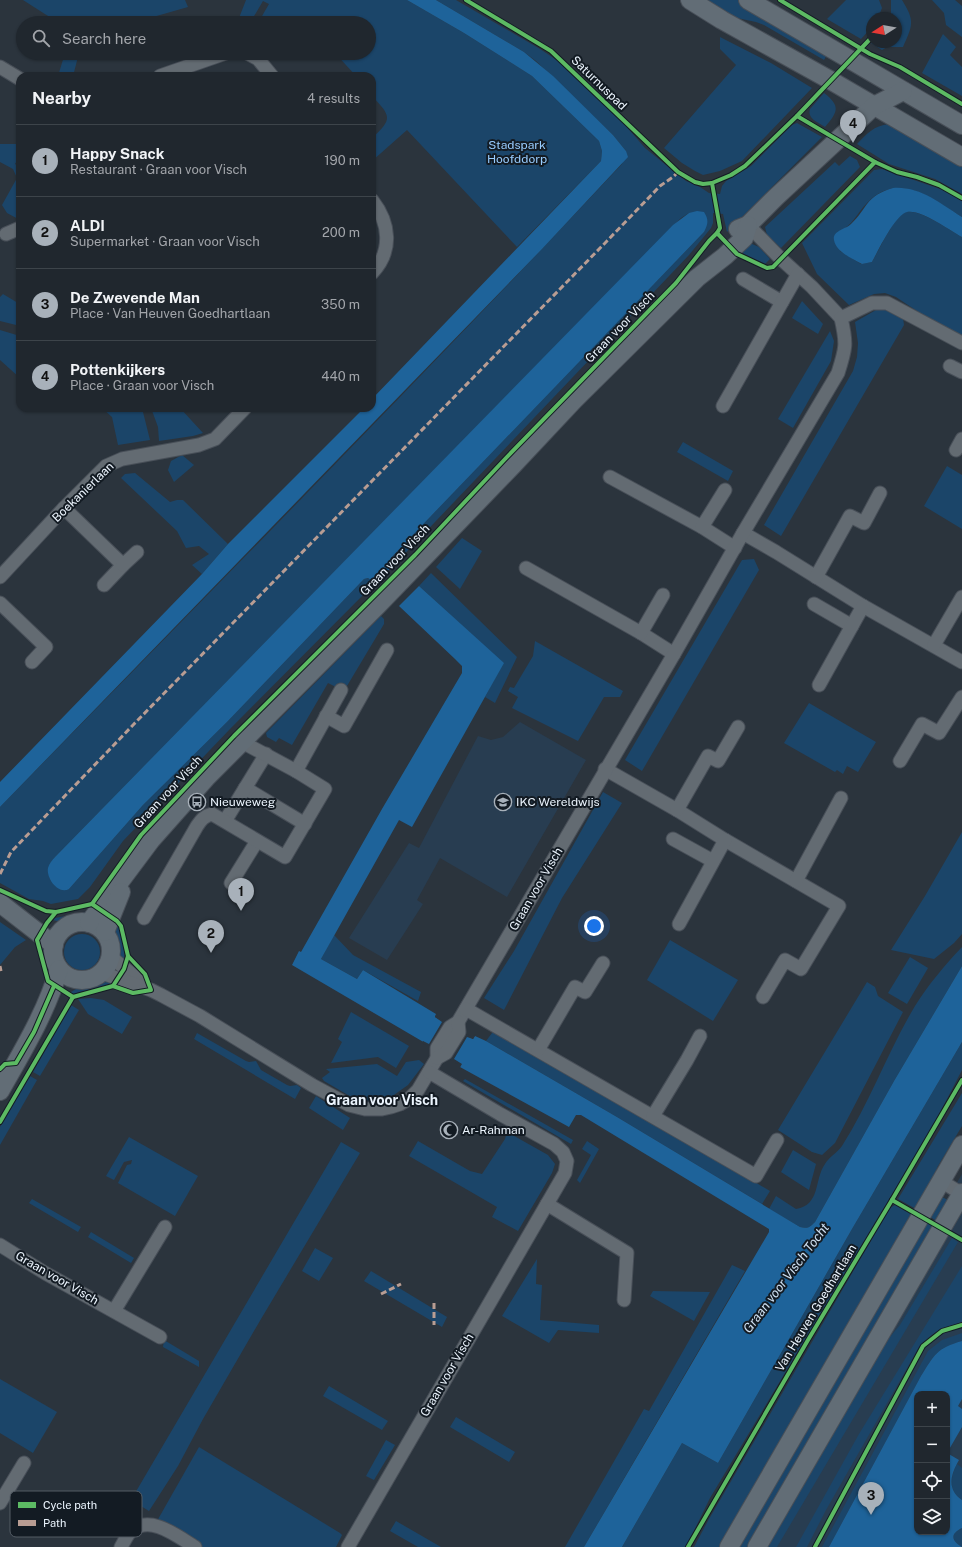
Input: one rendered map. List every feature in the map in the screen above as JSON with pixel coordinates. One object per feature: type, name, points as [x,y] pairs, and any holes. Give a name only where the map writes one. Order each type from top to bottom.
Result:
[{"type":"street","points":[[690,0],[722,20],[830,80],[962,157]]},
{"type":"street","points":[[748,0],[962,126]]},
{"type":"street","points":[[171,72],[206,60]]},
{"type":"street","points":[[259,60],[269,72]]},
{"type":"street","points":[[0,67],[16,77]]},
{"type":"street","name":"Graan voor Visch","points":[[874,106],[887,83]]},
{"type":"street","name":"Graan voor Visch","points":[[89,923],[151,840],[190,796],[513,465],[579,395],[697,278],[725,241],[737,230],[748,225],[874,106],[903,91]]},
{"type":"street","points":[[376,205],[385,222],[387,236],[384,255],[376,268]]},
{"type":"street","name":"Graan voor Visch","points":[[102,973],[151,990],[200,1016],[312,1085],[356,1108],[382,1109],[400,1104],[418,1090],[437,1058],[446,1053],[459,1032],[458,1022],[838,373],[846,349],[845,334],[840,318],[812,287],[748,225]]},
{"type":"street","points":[[6,234],[16,230]]},
{"type":"street","points":[[723,406],[798,274]]},
{"type":"street","points":[[743,279],[782,302]]},
{"type":"street","points":[[840,318],[872,303],[887,303],[962,343]]},
{"type":"street","points":[[950,366],[962,372]]},
{"type":"street","name":"Boekanierlaan","points":[[0,576],[106,466],[116,460],[209,442],[215,439],[241,412]]},
{"type":"street","points":[[610,477],[702,527],[735,548]]},
{"type":"street","points":[[702,527],[725,490]]},
{"type":"street","points":[[816,577],[850,516],[864,523],[880,493]]},
{"type":"street","points":[[64,508],[123,565]]},
{"type":"street","points":[[743,533],[863,606],[962,662]]},
{"type":"street","points":[[104,585],[137,552]]},
{"type":"street","points":[[526,568],[641,633],[674,654]]},
{"type":"street","points":[[641,633],[663,595]]},
{"type":"street","points":[[934,645],[962,597]]},
{"type":"street","points":[[0,603],[51,643],[32,662]]},
{"type":"street","points":[[814,604],[852,626]]},
{"type":"street","points":[[819,685],[863,606]]},
{"type":"street","points":[[326,716],[344,726],[387,650]]},
{"type":"street","points":[[296,771],[341,690]]},
{"type":"street","points":[[900,761],[922,724],[939,733],[962,697]]},
{"type":"street","points":[[677,810],[708,756],[718,761],[738,727]]},
{"type":"street","points":[[144,918],[206,815],[212,814],[285,857],[325,790],[296,771],[242,742]]},
{"type":"street","points":[[225,821],[266,754]]},
{"type":"street","points":[[606,769],[839,906],[801,968],[785,960],[763,997]]},
{"type":"street","points":[[244,788],[305,824]]},
{"type":"street","points":[[796,881],[841,798]]},
{"type":"street","points":[[673,839],[713,861]]},
{"type":"street","points":[[679,924],[725,840]]},
{"type":"street","points":[[231,883],[257,841]]},
{"type":"street","name":"Graan voor Visch","points":[[105,932],[133,866]]},
{"type":"street","points":[[0,903],[63,929]]},
{"type":"street","points":[[0,903],[54,945]]},
{"type":"street","points":[[75,923],[89,923],[105,932],[111,948],[111,957],[108,965],[102,973],[93,978],[84,980],[74,979],[66,975],[55,962],[53,953],[54,945],[57,937],[63,929],[75,923]]},
{"type":"street","name":"Graan voor Visch","points":[[111,957],[151,990]]},
{"type":"street","points":[[538,1050],[575,987],[585,992],[603,963]]},
{"type":"street","points":[[0,1092],[34,1032],[60,969]]},
{"type":"street","points":[[34,1032],[74,979]]},
{"type":"street","points":[[466,1009],[756,1176],[777,1140]]},
{"type":"street","points":[[653,1116],[700,1036]]},
{"type":"street","name":"Graan voor Visch","points":[[348,1547],[454,1361],[565,1173],[567,1161],[563,1152],[554,1144],[429,1072]]},
{"type":"street","points":[[729,1547],[962,1145]]},
{"type":"street","points":[[757,1547],[962,1194],[941,1181]]},
{"type":"street","points":[[547,1204],[627,1253],[624,1300]]},
{"type":"street","points":[[114,1311],[165,1227]]},
{"type":"street","name":"Graan voor Visch","points":[[0,1245],[45,1273],[160,1337]]},
{"type":"street","points":[[0,1503],[24,1464]]},
{"type":"street","points":[[142,1525],[152,1524],[195,1547]]},
{"type":"street","points":[[121,1547],[127,1537]]},
{"type":"shaded area","name":"IKC Wereldwijs","points":[[520,722],[586,760],[507,897],[440,858],[417,900],[423,904],[387,960],[349,938],[409,843],[419,848],[478,736],[491,740],[503,737]]},
{"type":"shaded area","points":[[962,1174],[962,1547],[743,1547]]},
{"type":"green space","points":[[23,0],[185,0],[188,7],[156,16],[48,16]]},
{"type":"green space","name":"Stadspark Hoofddorp","points":[[246,0],[407,0],[464,33],[532,76],[599,141],[602,151],[601,161],[517,247],[407,130],[376,157],[376,135],[384,126],[387,117],[383,108],[376,100],[376,72],[352,72],[341,60],[376,60],[376,16],[262,16],[269,4],[263,1],[254,16],[240,16]]},
{"type":"green space","points":[[436,0],[456,0],[558,61],[618,117],[645,148],[686,181],[709,193],[720,194],[722,186],[726,181],[751,166],[792,125],[797,123],[822,137],[727,232],[723,214],[713,213],[713,223],[711,228],[689,255],[396,563],[391,559],[704,232],[689,213],[681,218],[51,862],[49,867],[50,879],[69,889],[143,805],[227,722],[364,579],[368,578],[375,583],[230,729],[123,841],[90,887],[78,899],[51,904],[29,899],[0,883],[0,807],[390,407],[622,164],[626,151],[613,135],[536,61],[524,52]]},
{"type":"green space","points":[[705,0],[739,0],[828,53],[824,60],[764,25],[737,18]]},
{"type":"green space","points":[[846,0],[879,0],[882,8],[880,12],[866,12],[866,34],[861,39],[827,19]]},
{"type":"green space","points":[[891,0],[902,0],[911,18],[911,28],[903,47],[902,12],[891,12]]},
{"type":"green space","points":[[932,0],[955,0],[962,6],[962,37],[946,25],[944,13]]},
{"type":"green space","points":[[943,34],[956,47],[950,55],[962,67],[962,96],[922,73]]},
{"type":"green space","points":[[720,37],[771,63],[812,88],[742,161],[720,171],[703,175],[682,163],[664,148],[736,65],[720,49]]},
{"type":"green space","points":[[63,60],[77,60],[74,72],[59,72]]},
{"type":"green space","points":[[824,93],[833,102],[836,109],[833,117],[825,127],[814,120],[809,112]]},
{"type":"green space","points":[[889,124],[962,162],[962,194],[935,179],[889,164],[857,144],[875,128]]},
{"type":"green space","points":[[0,144],[16,144],[16,176],[13,169],[0,162]]},
{"type":"green space","points":[[850,156],[857,160],[860,167],[781,248],[767,235],[765,227],[835,162],[839,166]]},
{"type":"green space","points":[[882,169],[943,190],[962,201],[962,217],[927,196],[915,191],[903,188],[891,189],[879,193],[867,203],[848,226],[840,231],[840,251],[861,264],[872,262],[892,227],[906,212],[912,212],[927,217],[962,237],[962,338],[932,321],[896,297],[885,293],[874,294],[849,305],[817,274],[802,243],[874,170]]},
{"type":"green space","points":[[16,180],[16,218],[7,213],[2,205]]},
{"type":"green space","points":[[752,244],[759,247],[770,259],[765,264],[740,252],[746,245]]},
{"type":"green space","points":[[3,294],[16,302],[16,325],[0,321],[0,297]]},
{"type":"green space","points":[[802,301],[823,324],[818,334],[792,318]]},
{"type":"green space","points":[[876,310],[887,310],[903,318],[904,325],[781,536],[764,525],[853,371],[857,357],[858,343],[855,322]]},
{"type":"green space","points":[[0,330],[16,335],[16,374],[0,360]]},
{"type":"green space","points":[[830,331],[834,341],[831,361],[793,428],[778,419]]},
{"type":"green space","points":[[106,412],[143,412],[150,440],[118,445],[112,417]]},
{"type":"green space","points":[[152,412],[184,412],[203,433],[159,441],[158,427]]},
{"type":"green space","points":[[683,442],[733,471],[728,481],[677,452]]},
{"type":"green space","points":[[182,455],[194,465],[174,482],[168,470],[171,461]]},
{"type":"green space","points":[[947,466],[962,475],[962,529],[924,506]]},
{"type":"green space","points":[[135,473],[170,502],[183,500],[228,544],[202,574],[192,565],[209,554],[199,546],[186,548],[177,531],[121,478],[125,474]]},
{"type":"green space","points":[[462,538],[482,551],[460,589],[436,567]]},
{"type":"green space","points":[[754,559],[759,570],[642,771],[625,760],[742,560]]},
{"type":"green space","points":[[431,573],[517,657],[495,703],[485,697],[503,663],[419,586]]},
{"type":"green space","points":[[381,616],[384,619],[384,624],[344,691],[328,683],[292,745],[279,738],[276,742],[267,737],[266,733]]},
{"type":"green space","points":[[535,641],[623,691],[620,697],[604,697],[578,741],[512,708],[518,697],[508,691],[510,687],[514,688],[533,656]]},
{"type":"green space","points":[[809,703],[876,742],[858,772],[847,766],[843,774],[837,770],[835,772],[784,743]]},
{"type":"green space","points":[[603,792],[622,803],[562,898],[504,1010],[484,998],[514,951]]},
{"type":"green space","points":[[962,832],[962,934],[954,943],[934,959],[891,950],[925,896]]},
{"type":"green space","points":[[92,909],[88,916],[66,921],[53,920],[55,918],[82,913]]},
{"type":"green space","points":[[0,922],[26,940],[15,947],[0,965]]},
{"type":"green space","points":[[117,924],[124,943],[124,963],[119,957],[112,934]]},
{"type":"green space","points":[[86,934],[95,939],[99,945],[99,959],[95,965],[86,970],[78,970],[69,965],[65,959],[64,948],[69,939],[75,935]]},
{"type":"green space","points":[[334,935],[353,955],[421,992],[418,1001],[363,970],[357,979],[321,959]]},
{"type":"green space","points":[[670,940],[738,980],[713,1021],[647,980]]},
{"type":"green space","points":[[40,943],[47,948],[52,969],[50,980]]},
{"type":"green space","points":[[962,947],[962,966],[894,1081],[815,1222],[809,1227],[800,1227],[769,1209],[776,1196],[796,1209],[804,1207],[810,1202],[816,1191],[822,1170],[831,1157],[842,1146],[852,1129],[915,1006],[925,990]]},
{"type":"green space","points":[[910,957],[928,968],[907,1004],[888,993]]},
{"type":"green space","points":[[101,981],[111,982],[112,984],[71,994],[71,992],[81,986]]},
{"type":"green space","points":[[867,982],[875,987],[878,996],[903,1012],[835,1143],[822,1155],[812,1152],[778,1130]]},
{"type":"green space","points":[[91,998],[104,1000],[132,1017],[122,1034],[88,1014],[78,999]]},
{"type":"green space","points":[[71,1005],[79,1010],[40,1076],[33,1072]]},
{"type":"green space","points":[[351,1012],[409,1046],[396,1068],[378,1057],[331,1063],[342,1042],[338,1039]]},
{"type":"green space","points":[[495,1029],[770,1191],[762,1204],[486,1041]]},
{"type":"green space","points":[[197,1033],[246,1061],[256,1061],[261,1070],[287,1085],[297,1085],[301,1088],[295,1099],[194,1039]]},
{"type":"green space","points":[[962,1042],[962,1070],[933,1126],[710,1498],[686,1547],[622,1547],[682,1443],[718,1463],[852,1229]]},
{"type":"green space","points":[[419,1060],[424,1064],[408,1085],[391,1097],[372,1101],[353,1098],[324,1081],[322,1078],[330,1072],[326,1069],[377,1064],[397,1076],[406,1062]]},
{"type":"green space","points":[[30,1076],[37,1080],[0,1145],[0,1127]]},
{"type":"green space","points":[[465,1079],[573,1140],[571,1144],[463,1081]]},
{"type":"green space","points":[[962,1093],[962,1126],[938,1166],[918,1210],[898,1199]]},
{"type":"green space","points":[[316,1096],[350,1118],[343,1130],[309,1108]]},
{"type":"green space","points":[[507,1132],[548,1155],[555,1164],[552,1173],[518,1231],[492,1217],[497,1207],[409,1156],[418,1141],[470,1171],[482,1174],[505,1139]]},
{"type":"green space","points":[[129,1137],[198,1176],[175,1216],[118,1183],[127,1165],[131,1164],[132,1160],[124,1162],[114,1180],[106,1176]]},
{"type":"green space","points":[[587,1141],[599,1149],[580,1183],[577,1180],[591,1155],[582,1149]]},
{"type":"green space","points":[[341,1142],[360,1153],[261,1319],[203,1419],[178,1466],[149,1511],[142,1507],[142,1491],[136,1491]]},
{"type":"green space","points":[[793,1150],[816,1164],[809,1190],[781,1172]]},
{"type":"green space","points":[[940,1196],[950,1201],[938,1222],[929,1216]]},
{"type":"green space","points":[[32,1199],[81,1227],[78,1232],[29,1203]]},
{"type":"green space","points":[[895,1205],[914,1216],[721,1547],[694,1547],[890,1208]]},
{"type":"green space","points":[[925,1222],[935,1227],[748,1547],[735,1547]]},
{"type":"green space","points":[[91,1232],[134,1258],[131,1263],[88,1237]]},
{"type":"green space","points":[[952,1238],[958,1242],[777,1547],[761,1547],[878,1349],[900,1325]]},
{"type":"green space","points":[[315,1248],[333,1258],[319,1281],[302,1271]]},
{"type":"green space","points":[[537,1259],[536,1284],[542,1285],[540,1320],[599,1325],[599,1333],[558,1330],[549,1343],[502,1316]]},
{"type":"green space","points":[[732,1265],[745,1271],[584,1547],[565,1547],[644,1409],[649,1411]]},
{"type":"green space","points":[[962,1266],[962,1322],[934,1333],[919,1347],[826,1510],[807,1547],[796,1547],[859,1434]]},
{"type":"green space","points":[[371,1271],[447,1317],[442,1327],[364,1281]]},
{"type":"green space","points":[[653,1291],[710,1292],[694,1321],[650,1296]]},
{"type":"green space","points":[[962,1333],[962,1341],[941,1350],[933,1357],[921,1376],[829,1547],[822,1547],[928,1351],[942,1340]]},
{"type":"green space","points":[[164,1340],[199,1361],[199,1367],[163,1347]]},
{"type":"green space","points":[[0,1379],[57,1412],[33,1453],[0,1433]]},
{"type":"green space","points":[[329,1386],[388,1421],[382,1430],[323,1396]]},
{"type":"green space","points":[[456,1417],[515,1452],[509,1462],[450,1427]]},
{"type":"green space","points":[[386,1440],[395,1445],[374,1480],[366,1476]]},
{"type":"green space","points":[[199,1447],[340,1533],[342,1535],[336,1547],[202,1547],[157,1521]]},
{"type":"green space","points":[[957,1464],[962,1468],[962,1500],[957,1496],[952,1488],[953,1474]]},
{"type":"green space","points":[[396,1521],[441,1547],[418,1547],[390,1531]]},
{"type":"green space","points":[[962,1528],[962,1547],[953,1537],[958,1530]]},
{"type":"water","points":[[407,0],[436,0],[524,52],[553,76],[613,135],[626,151],[628,157],[542,249],[0,807],[0,782],[202,574],[228,544],[360,412],[376,412],[376,395],[601,161],[602,151],[599,141],[532,76],[464,33]]},
{"type":"water","points":[[893,188],[912,190],[929,196],[962,217],[962,237],[927,217],[913,212],[907,212],[902,215],[892,226],[872,262],[862,264],[841,252],[835,244],[835,234],[849,226],[868,203],[877,195]]},
{"type":"water","points":[[697,211],[704,212],[707,217],[707,224],[704,232],[391,558],[396,563],[375,583],[368,578],[364,579],[227,722],[143,805],[69,889],[61,890],[57,888],[51,881],[48,872],[49,865],[54,858],[673,225],[689,213]]},
{"type":"water","name":"Graan voor Visch Tocht","points":[[419,586],[504,663],[412,827],[399,820],[321,959],[357,979],[363,970],[436,1014],[435,1017],[473,1039],[475,1036],[486,1041],[617,1117],[800,1227],[805,1228],[815,1222],[894,1081],[962,966],[962,1042],[852,1229],[718,1463],[682,1443],[622,1547],[584,1547],[769,1232],[769,1229],[581,1115],[576,1115],[569,1127],[460,1067],[461,1064],[292,965],[299,951],[301,952],[382,809],[462,673],[462,666],[399,606]]},
{"type":"water","points":[[962,1341],[962,1399],[958,1406],[962,1409],[962,1427],[950,1448],[950,1391],[914,1391],[914,1535],[950,1535],[950,1455],[959,1460],[952,1476],[952,1486],[957,1496],[962,1500],[962,1528],[955,1533],[953,1537],[962,1547],[829,1547],[921,1376],[937,1353],[947,1346]]},
{"type":"pier","points":[[437,1012],[437,1017],[472,1037],[476,1034],[473,1039],[467,1037],[454,1059],[462,1064],[459,1069],[459,1065],[422,1043],[423,1041],[429,1044],[442,1022],[435,1017]]},
{"type":"marked path","points":[[0,874],[11,852],[134,724],[660,186],[678,172]]},
{"type":"marked path","points":[[0,966],[1,971]]},
{"type":"marked path","points":[[381,1294],[401,1284]]},
{"type":"marked path","points":[[434,1303],[434,1325]]},
{"type":"cycle path","name":"Saturnuspad","points":[[466,0],[551,51],[678,172],[695,182],[703,184],[712,183],[731,175],[745,166],[797,116],[866,43]]},
{"type":"cycle path","points":[[780,0],[870,54],[900,67],[962,104]]},
{"type":"cycle path","points":[[797,116],[875,162],[897,172],[939,185],[962,198]]},
{"type":"cycle path","points":[[717,233],[737,254],[767,268],[773,267],[875,162]]},
{"type":"cycle path","points":[[92,904],[141,835],[234,736],[415,555],[506,458],[676,283],[720,228],[712,183]]},
{"type":"cycle path","points":[[0,890],[46,911],[56,912],[92,904],[117,921],[121,926],[128,956],[124,969],[113,986],[73,997],[48,981],[37,940],[47,923],[56,912]]},
{"type":"cycle path","points":[[113,986],[133,993],[151,990],[145,974],[128,956]]},
{"type":"cycle path","points":[[0,1069],[5,1064],[16,1063],[34,1032],[54,986]]},
{"type":"cycle path","points":[[0,1122],[73,997]]},
{"type":"cycle path","name":"Van Heuven Goedhartlaan","points":[[688,1547],[808,1340],[962,1080]]},
{"type":"cycle path","points":[[892,1200],[962,1240]]},
{"type":"cycle path","points":[[815,1547],[923,1346],[942,1331],[962,1325]]},
{"type":"place","name":"Pottenkijkers","points":[[853,143]]},
{"type":"place","name":"Nieuweweg","points":[[197,802]]},
{"type":"place","name":"IKC Wereldwijs","points":[[503,802]]},
{"type":"place","name":"Happy Snack","points":[[241,911]]},
{"type":"place","name":"ALDI","points":[[211,953]]},
{"type":"place","name":"Ar-Rahman","points":[[449,1130]]},
{"type":"place","name":"De Zwevende Man","points":[[871,1515]]},
{"type":"district","name":"Graan voor Visch","points":[[382,1100]]}]
